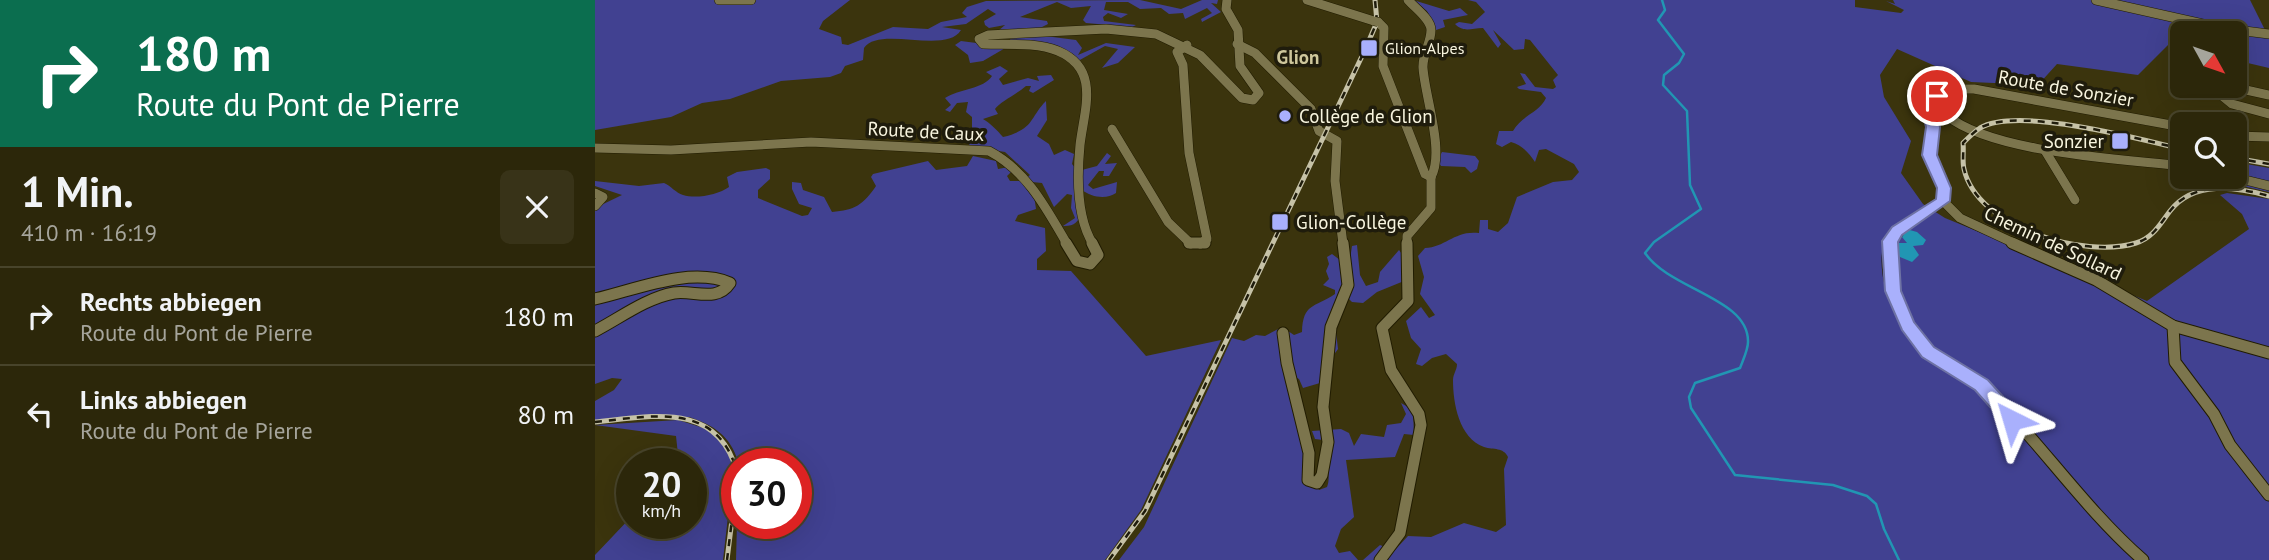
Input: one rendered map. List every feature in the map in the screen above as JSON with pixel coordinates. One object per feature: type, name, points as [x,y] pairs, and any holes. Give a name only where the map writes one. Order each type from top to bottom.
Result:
[{"type":"street","points":[[719,0],[751,0]]},
{"type":"street","name":"Route de Caux","points":[[595,148],[671,150],[811,142],[989,151],[1015,167],[1061,228],[1077,261],[1090,264],[1098,255],[1086,230],[1080,190],[1081,134],[1088,107],[1084,74],[1069,58],[1052,48],[1021,43],[983,44],[979,39],[988,35],[1120,28],[1152,32],[1187,45],[1231,81],[1242,98],[1253,100],[1259,93],[1240,66],[1238,30],[1226,9],[1227,0]]},
{"type":"street","points":[[1307,0],[1379,23],[1384,29],[1383,66],[1425,174],[1431,177]]},
{"type":"street","points":[[1380,560],[1400,533],[1421,425],[1419,414],[1391,370],[1382,328],[1408,301],[1405,244],[1409,233],[1432,206],[1431,177],[1437,169],[1422,65],[1431,29],[1408,0]]},
{"type":"street","points":[[2096,0],[2221,28],[2269,34]]},
{"type":"street","points":[[1237,44],[1255,53],[1311,109],[1319,131],[1333,136],[1337,141],[1335,181],[1348,285],[1331,327],[1323,407],[1328,442],[1322,475],[1317,483],[1308,480],[1307,476],[1309,455],[1296,392],[1286,370],[1283,333]]},
{"type":"street","points":[[1112,129],[1133,159],[1171,226],[1192,245],[1204,244],[1207,239],[1200,221],[1190,170],[1183,65],[1177,52],[1187,45]]},
{"type":"street","name":"Route de Sonzier","points":[[1937,96],[1947,89],[1974,89],[2170,125]]},
{"type":"street","points":[[2247,90],[2269,95]]},
{"type":"street","points":[[2143,560],[2023,433],[1990,393],[1969,376],[1936,359],[1907,326],[1893,291],[1890,241],[1897,231],[1943,201],[1944,188],[1930,155],[1933,127],[1927,105],[1931,97],[1937,96],[1941,111],[1954,122],[2039,148],[2170,164]]},
{"type":"street","points":[[2225,98],[2232,104],[2269,114]]},
{"type":"street","points":[[2247,136],[2269,137]]},
{"type":"street","points":[[2039,148],[2075,200]]},
{"type":"street","points":[[2247,180],[2269,186]]},
{"type":"street","points":[[595,193],[603,197],[595,206]]},
{"type":"street","name":"Chemin de Sollard","points":[[1943,201],[1961,218],[1975,226],[2096,280],[2173,326],[2269,353]]},
{"type":"street","points":[[595,299],[685,279],[722,278],[730,283],[726,290],[717,294],[679,292],[663,296],[595,331]]},
{"type":"street","points":[[2173,326],[2175,362],[2214,414],[2237,454],[2269,495]]},
{"type":"shaded area","points":[[595,0],[850,0],[823,21],[819,29],[841,37],[842,44],[848,45],[893,27],[928,29],[941,22],[967,17],[962,13],[967,7],[986,1],[1140,0],[1181,9],[1202,0],[1218,0],[1217,4],[1211,3],[1221,12],[1202,22],[1201,19],[1212,13],[1207,8],[1185,19],[1183,13],[1169,14],[1161,8],[1140,9],[1128,2],[1106,2],[1104,10],[1128,14],[1121,18],[1108,13],[1103,17],[1104,21],[1136,25],[1132,27],[1086,23],[1083,20],[1091,6],[1071,8],[1057,2],[1020,17],[1047,21],[1048,24],[1034,31],[1045,36],[1076,40],[1082,48],[1078,55],[1106,43],[1135,47],[1118,63],[1102,68],[1118,49],[1105,46],[1078,61],[1010,40],[1011,37],[998,31],[1005,25],[989,28],[984,21],[996,14],[988,9],[966,24],[942,27],[961,30],[953,37],[928,41],[883,39],[872,42],[864,48],[863,60],[845,66],[841,73],[830,77],[781,81],[730,99],[702,103],[671,117],[595,130]]},
{"type":"shaded area","points":[[1413,0],[1449,11],[1460,8],[1468,15],[1443,20],[1445,27],[1436,30],[1427,11]]},
{"type":"shaded area","points":[[1468,0],[1855,0],[1855,7],[1901,13],[1904,10],[1886,1],[1895,4],[1893,0],[2250,0],[2269,38],[2269,68],[2247,63],[2247,21],[2170,21],[2170,45],[2138,75],[2057,64],[2038,85],[1971,82],[1897,49],[1880,75],[1884,97],[1911,141],[1901,173],[1923,204],[1945,218],[2147,301],[2249,229],[2242,214],[2220,195],[2227,193],[2269,199],[2269,560],[1363,560],[1380,545],[1394,551],[1408,536],[1431,537],[1464,523],[1496,532],[1506,525],[1504,469],[1508,457],[1501,450],[1484,447],[1475,442],[1463,428],[1453,389],[1457,364],[1446,354],[1432,358],[1422,366],[1416,364],[1421,349],[1411,338],[1406,321],[1421,307],[1429,318],[1435,315],[1420,294],[1424,277],[1418,256],[1425,248],[1463,234],[1479,233],[1480,220],[1488,220],[1488,229],[1498,232],[1508,223],[1517,197],[1553,182],[1572,180],[1579,172],[1574,164],[1546,149],[1539,150],[1535,162],[1515,143],[1511,142],[1502,147],[1496,144],[1499,131],[1513,131],[1546,98],[1541,92],[1519,89],[1517,87],[1526,84],[1520,73],[1525,74],[1535,87],[1553,89],[1556,87],[1553,80],[1558,75],[1530,40],[1525,39],[1524,49],[1514,50],[1493,30],[1501,44],[1498,48],[1483,28],[1458,27],[1455,24],[1472,24],[1485,12],[1476,2]]},
{"type":"shaded area","points":[[961,41],[1007,47],[983,61],[970,63],[968,55],[955,45]]},
{"type":"shaded area","points":[[1000,66],[1008,71],[999,79],[1003,85],[1028,78],[1039,81],[1037,76],[1051,75],[1054,80],[1033,93],[1029,91],[1031,86],[1026,86],[997,106],[995,109],[998,114],[983,119],[1003,137],[1026,127],[1046,101],[1047,120],[1037,136],[1049,144],[1054,155],[1065,150],[1074,154],[1072,164],[1078,171],[1097,166],[1107,153],[1111,156],[1105,164],[1117,163],[1109,176],[1103,176],[1104,171],[1099,171],[1088,185],[1093,189],[1117,182],[1116,193],[1099,197],[1082,190],[1080,215],[1075,223],[1070,225],[1063,226],[1075,218],[1071,208],[1072,195],[1067,194],[1054,207],[1042,183],[1032,182],[1036,209],[1018,215],[1015,221],[1045,228],[1046,251],[1037,259],[1037,270],[1071,271],[1146,356],[1221,340],[1141,510],[1105,560],[736,560],[737,539],[812,539],[812,448],[732,448],[720,433],[689,417],[595,420],[595,401],[614,390],[622,379],[612,378],[595,384],[595,208],[622,195],[595,186],[595,181],[639,186],[664,183],[683,195],[700,196],[729,187],[727,177],[737,172],[766,168],[770,170],[770,179],[758,190],[758,198],[802,216],[808,215],[812,208],[799,204],[792,189],[792,182],[801,183],[803,190],[824,197],[832,212],[853,208],[867,198],[876,186],[871,177],[873,174],[928,161],[936,170],[967,166],[973,156],[996,161],[998,169],[1009,167],[1013,170],[1007,176],[1010,181],[1022,181],[1030,175],[1005,152],[968,146],[978,135],[972,129],[972,117],[966,112],[968,102],[957,103],[950,112],[945,110],[951,105],[945,98],[983,84],[992,76],[986,72]]},
{"type":"shaded area","points":[[1442,152],[1475,156],[1479,161],[1477,169],[1471,173],[1465,167],[1441,166],[1438,160]]},
{"type":"shaded area","points":[[2247,164],[2269,168],[2269,192],[2247,187]]},
{"type":"shaded area","points":[[1357,245],[1360,275],[1366,286],[1378,282],[1380,272],[1399,250],[1402,254],[1404,281],[1377,292],[1363,303],[1352,302],[1347,297],[1335,324],[1338,349],[1327,364],[1320,383],[1303,388],[1299,379],[1288,373],[1309,473],[1319,490],[1327,487],[1328,471],[1323,440],[1315,439],[1312,431],[1341,429],[1349,433],[1354,446],[1361,434],[1384,437],[1387,425],[1401,423],[1406,414],[1401,403],[1413,410],[1414,435],[1404,434],[1395,457],[1346,460],[1354,517],[1341,529],[1335,546],[1339,553],[1350,551],[1358,560],[1119,560],[1144,527],[1232,338],[1244,341],[1256,335],[1265,336],[1282,327],[1294,335],[1302,332],[1307,311],[1335,294],[1335,290],[1323,285],[1329,279],[1326,271],[1329,264],[1327,257],[1332,254],[1340,260],[1350,259],[1352,246]]},
{"type":"shaded area","points":[[678,420],[707,429],[720,439],[726,448],[721,448],[721,539],[725,539],[723,560],[595,560],[595,555],[616,533],[616,539],[707,539],[707,448],[677,448],[676,436],[595,425]]},
{"type":"water","points":[[1906,229],[1917,232],[1926,240],[1923,245],[1913,246],[1919,255],[1912,262],[1900,257],[1894,249],[1899,243],[1907,243],[1902,237]]},
{"type":"waterway","points":[[1662,0],[1665,10],[1658,20],[1684,54],[1679,63],[1664,75],[1663,85],[1687,111],[1690,185],[1701,209],[1654,242],[1645,253],[1657,266],[1736,315],[1745,327],[1748,342],[1740,368],[1695,383],[1689,397],[1691,408],[1735,475],[1833,485],[1867,496],[1876,504],[1899,560]]},
{"type":"railway","points":[[1109,560],[1145,511],[1364,52],[1377,22],[1375,0]]},
{"type":"railway","points":[[2170,146],[2049,122],[1998,122],[1980,128],[1963,143],[1963,163],[1973,190],[1989,208],[2011,223],[2063,242],[2089,246],[2115,247],[2142,241],[2156,230],[2180,201],[2191,194],[2210,189]]},
{"type":"railway","points":[[2247,160],[2269,164]]},
{"type":"railway","points":[[2230,189],[2269,196]]},
{"type":"railway","points":[[595,422],[660,416],[681,418],[699,423],[715,433],[727,448]]},
{"type":"railway","points":[[727,560],[730,539]]},
{"type":"place","name":"Glion-Alpes","points":[[1369,48]]},
{"type":"place","name":"Collège de Glion","points":[[1285,116]]},
{"type":"place","name":"Sonzier","points":[[2120,141]]},
{"type":"place","name":"Glion-Collège","points":[[1280,222]]},
{"type":"district","name":"Glion","points":[[1298,57]]},
{"type":"route","points":[[1937,96],[1931,97],[1927,105],[1933,127],[1930,161],[1944,188],[1943,201],[1936,203],[1897,231],[1890,241],[1888,247],[1893,291],[1907,326],[1928,352],[1982,385],[2012,420]]}]
